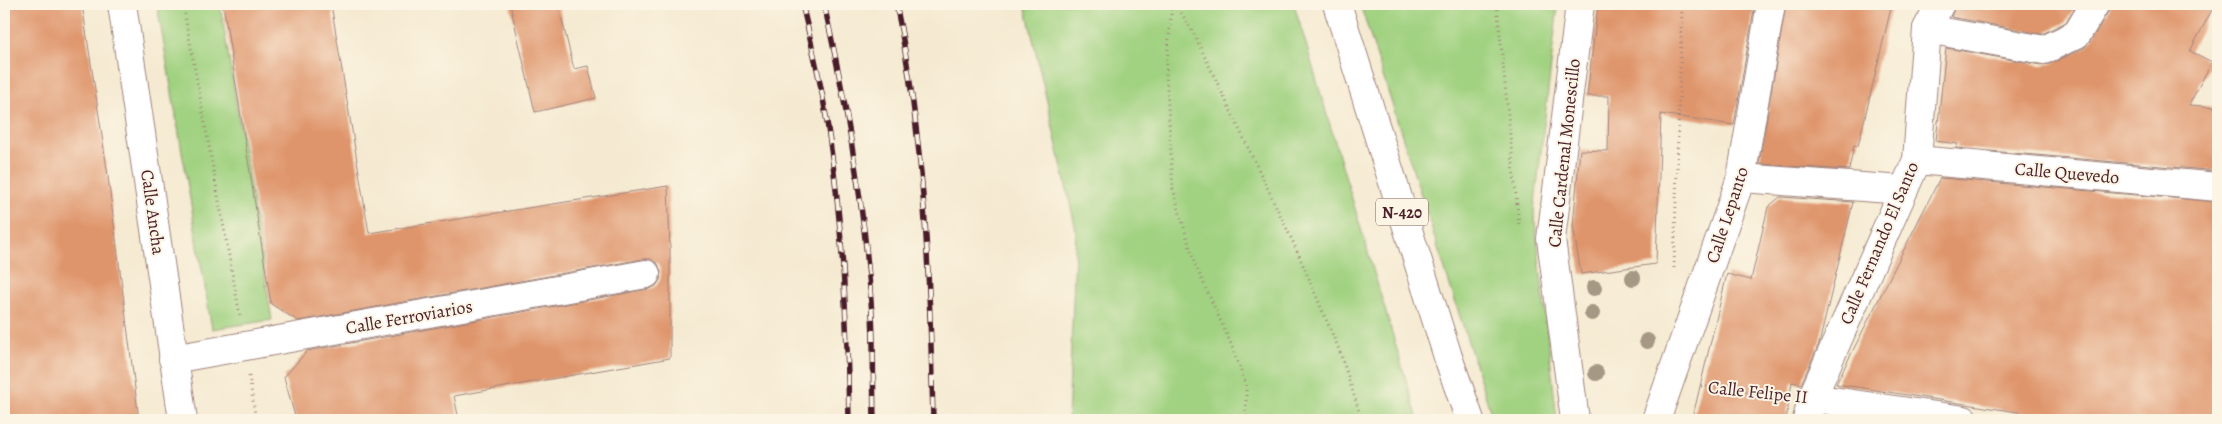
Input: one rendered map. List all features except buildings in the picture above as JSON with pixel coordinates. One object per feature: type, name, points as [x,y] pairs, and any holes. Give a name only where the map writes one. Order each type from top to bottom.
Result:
[{"type":"main road","name":"Calle Ancha","points":[[122,4],[183,420]]},
{"type":"main road","name":"N-420","points":[[1337,4],[1448,357],[1470,420]]},
{"type":"main road","name":"Calle Cardenal Monescillo","points":[[1575,420],[1551,239],[1580,4]]},
{"type":"main road","name":"Calle Lepanto","points":[[1656,420],[1741,178],[1771,4]]},
{"type":"main road","name":"Calle Fernando El Santo","points":[[1810,409],[1916,160],[1926,29],[1940,4]]},
{"type":"main road","points":[[1926,29],[2044,50],[2077,34],[2095,4]]},
{"type":"main road","name":"Calle Quevedo","points":[[1916,160],[2218,187]]},
{"type":"main road","points":[[1741,178],[1903,190]]},
{"type":"main road","name":"Calle Ferroviarios","points":[[173,359],[646,274]]},
{"type":"main road","name":"Calle Felipe II","points":[[1810,409],[1964,420]]},
{"type":"path","points":[[183,4],[245,346],[256,420]]},
{"type":"path","points":[[1172,4],[1166,72],[1173,189],[1194,262],[1231,344],[1246,385],[1246,420]]},
{"type":"path","points":[[1176,4],[1194,34],[1294,244],[1340,352],[1362,420]]},
{"type":"path","points":[[1497,4],[1520,232]]},
{"type":"path","points":[[1674,273],[1682,4]]},
{"type":"path","name":"Calle Felipe II","points":[[1670,383],[1810,409]]},
{"type":"green space","points":[[157,4],[220,4],[272,320],[212,329]]},
{"type":"green space","points":[[1025,4],[1294,4],[1418,420],[1068,420],[1076,230]]},
{"type":"green space","points":[[1360,4],[1558,4],[1534,212],[1557,420],[1493,420]]},
{"type":"railway","points":[[802,4],[822,91],[835,182],[845,301],[849,420]]},
{"type":"railway","points":[[824,4],[854,158],[865,236],[872,314],[874,420]]},
{"type":"railway","points":[[896,4],[914,107],[920,159],[928,263],[933,420]]}]
